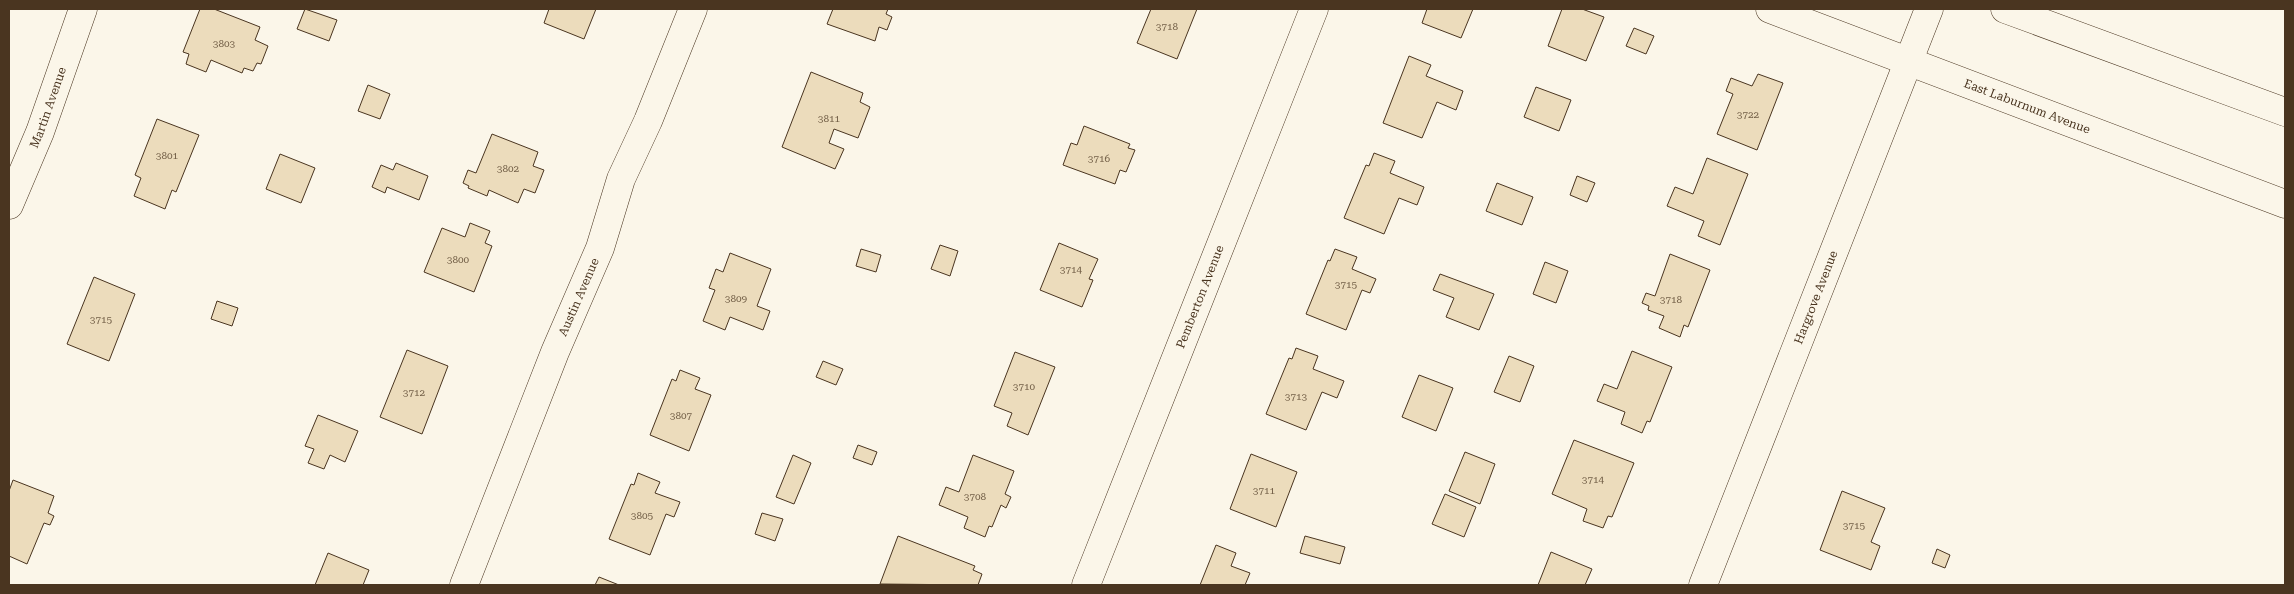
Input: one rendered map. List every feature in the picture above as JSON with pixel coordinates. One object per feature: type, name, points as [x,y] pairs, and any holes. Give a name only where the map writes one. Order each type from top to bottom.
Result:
[{"type":"street","name":"Martin Avenue","points":[[9,206],[40,132],[83,9]]},
{"type":"street","name":"Austin Avenue","points":[[464,585],[555,352],[600,248],[620,180],[648,121],[693,9]]},
{"type":"street","name":"Pemberton Avenue","points":[[1086,585],[1314,9]]},
{"type":"street","name":"East Laburnum Avenue","points":[[1770,9],[2285,204]]},
{"type":"street","name":"Hargrove Avenue","points":[[1703,585],[1929,9]]},
{"type":"street","points":[[2005,9],[2285,112]]},
{"type":"building","points":[[200,9],[214,9],[260,27],[255,40],[268,46],[261,64],[257,63],[253,71],[244,68],[242,73],[211,60],[206,72],[186,64],[189,54],[183,52]]},
{"type":"building","points":[[305,9],[337,20],[329,41],[297,29]]},
{"type":"building","points":[[549,9],[596,9],[584,39],[544,23]]},
{"type":"building","points":[[833,9],[888,9],[886,14],[892,17],[887,30],[879,27],[875,41],[827,24]]},
{"type":"building","points":[[1151,9],[1197,9],[1177,59],[1137,43]]},
{"type":"building","points":[[1427,9],[1473,9],[1461,38],[1422,23]]},
{"type":"building","points":[[1562,9],[1582,9],[1604,17],[1586,61],[1548,46]]},
{"type":"building","points":[[1634,28],[1654,36],[1646,54],[1626,46]]},
{"type":"building","points":[[1409,56],[1431,65],[1426,76],[1463,91],[1456,110],[1437,102],[1422,138],[1383,123]]},
{"type":"building","points":[[811,72],[863,93],[860,102],[870,107],[858,138],[834,129],[829,143],[844,149],[835,169],[782,147]]},
{"type":"building","points":[[1758,74],[1783,83],[1757,150],[1717,134],[1733,94],[1726,91],[1731,78],[1752,86]]},
{"type":"building","points":[[368,85],[390,94],[380,119],[358,111]]},
{"type":"building","points":[[1536,87],[1571,100],[1559,131],[1524,117]]},
{"type":"building","points":[[157,119],[199,135],[176,192],[172,190],[165,209],[134,196],[141,178],[135,175]]},
{"type":"building","points":[[1084,126],[1130,144],[1128,148],[1135,150],[1126,172],[1120,170],[1115,184],[1063,165],[1071,143],[1077,145]]},
{"type":"building","points":[[492,134],[538,152],[533,166],[544,170],[535,193],[524,189],[518,203],[489,190],[487,196],[468,188],[469,186],[463,183],[468,170],[476,173]]},
{"type":"building","points":[[1374,153],[1395,161],[1390,173],[1424,187],[1417,205],[1399,198],[1384,234],[1344,218],[1366,165],[1369,166]]},
{"type":"building","points":[[280,154],[315,168],[301,203],[266,189]]},
{"type":"building","points":[[1707,158],[1748,174],[1720,245],[1698,236],[1704,221],[1667,206],[1675,187],[1693,194]]},
{"type":"building","points":[[396,163],[428,176],[419,200],[387,187],[385,193],[372,187],[381,165],[393,170]]},
{"type":"building","points":[[1577,176],[1595,183],[1587,202],[1570,195]]},
{"type":"building","points":[[1497,183],[1533,197],[1522,225],[1486,211]]},
{"type":"building","points":[[470,223],[490,231],[485,243],[492,246],[474,292],[424,272],[442,228],[465,237]]},
{"type":"building","points":[[1059,243],[1098,259],[1089,279],[1093,280],[1082,307],[1040,290]]},
{"type":"building","points":[[940,245],[958,251],[950,276],[931,269]]},
{"type":"building","points":[[861,249],[881,255],[876,272],[856,266]]},
{"type":"building","points":[[1335,249],[1357,257],[1352,269],[1376,279],[1370,293],[1362,290],[1346,330],[1306,314],[1328,260],[1330,261]]},
{"type":"building","points":[[730,253],[771,269],[757,306],[770,311],[763,330],[730,317],[725,330],[703,321],[715,290],[709,288],[716,269],[723,272]]},
{"type":"building","points":[[1670,254],[1710,270],[1688,327],[1684,325],[1680,337],[1659,328],[1664,316],[1648,310],[1649,306],[1642,303],[1646,293],[1655,296]]},
{"type":"building","points":[[1545,262],[1568,271],[1556,303],[1533,294]]},
{"type":"building","points":[[1440,274],[1494,294],[1479,330],[1446,317],[1454,298],[1433,290]]},
{"type":"building","points":[[94,277],[135,294],[109,361],[67,344]]},
{"type":"building","points":[[217,301],[238,308],[232,326],[211,319]]},
{"type":"building","points":[[1296,348],[1318,356],[1313,369],[1344,381],[1337,398],[1322,392],[1306,430],[1266,414],[1289,358],[1292,359]]},
{"type":"building","points":[[407,350],[448,366],[422,434],[380,417]]},
{"type":"building","points":[[1632,351],[1672,367],[1650,422],[1647,421],[1642,433],[1621,424],[1625,412],[1597,401],[1604,384],[1617,389]]},
{"type":"building","points":[[1015,352],[1055,367],[1028,435],[1007,426],[1012,413],[994,406]]},
{"type":"building","points":[[1509,356],[1534,366],[1520,402],[1494,392]]},
{"type":"building","points":[[823,361],[843,369],[836,385],[816,377]]},
{"type":"building","points":[[680,370],[700,378],[695,389],[711,395],[689,451],[650,435],[672,379],[676,381]]},
{"type":"building","points":[[1419,375],[1453,388],[1436,431],[1402,417]]},
{"type":"building","points":[[318,415],[358,431],[345,462],[330,455],[324,469],[308,463],[314,449],[305,446]]},
{"type":"building","points":[[1574,440],[1634,463],[1612,517],[1608,516],[1603,528],[1583,521],[1587,509],[1552,494]]},
{"type":"building","points":[[858,445],[877,452],[872,465],[853,458]]},
{"type":"building","points":[[1465,452],[1495,464],[1480,504],[1449,491]]},
{"type":"building","points":[[1251,454],[1297,472],[1276,527],[1230,509]]},
{"type":"building","points":[[793,455],[811,463],[794,504],[776,497]]},
{"type":"building","points":[[973,455],[1014,471],[1005,494],[1011,497],[1006,508],[1001,505],[992,527],[989,526],[985,537],[964,528],[968,517],[939,505],[946,487],[959,492]]},
{"type":"building","points":[[638,473],[660,482],[655,493],[680,502],[674,517],[666,514],[650,555],[609,539],[631,484],[634,485]]},
{"type":"building","points":[[13,480],[54,496],[48,513],[54,516],[50,525],[44,523],[27,564],[9,556],[9,491]]},
{"type":"building","points":[[1842,491],[1885,508],[1871,542],[1880,546],[1871,570],[1820,550]]},
{"type":"building","points":[[1445,494],[1476,507],[1464,537],[1432,524]]},
{"type":"building","points":[[762,513],[783,519],[775,541],[755,534]]},
{"type":"building","points":[[898,536],[975,566],[973,570],[982,574],[978,585],[880,584]]},
{"type":"building","points":[[1305,536],[1345,547],[1340,564],[1300,553]]},
{"type":"building","points":[[1216,545],[1236,553],[1231,566],[1250,573],[1245,585],[1200,585]]},
{"type":"building","points":[[1937,549],[1950,555],[1945,568],[1932,563]]},
{"type":"building","points":[[1551,552],[1592,569],[1585,585],[1538,585]]},
{"type":"building","points":[[328,553],[369,570],[363,585],[315,585]]},
{"type":"building","points":[[599,577],[619,585],[595,585]]}]
